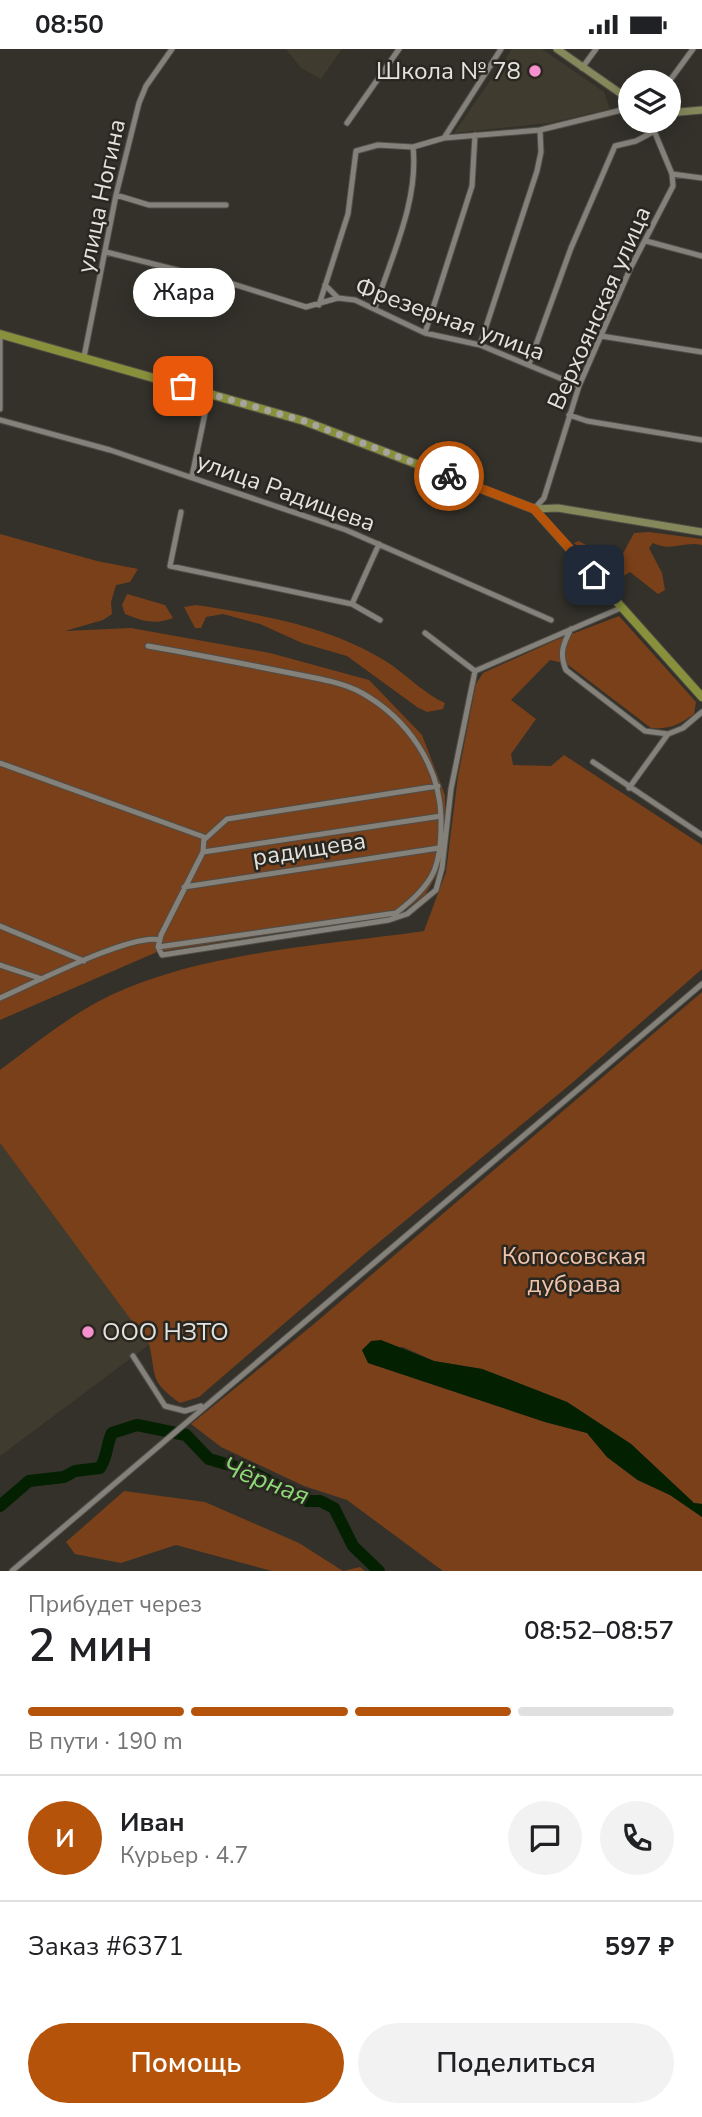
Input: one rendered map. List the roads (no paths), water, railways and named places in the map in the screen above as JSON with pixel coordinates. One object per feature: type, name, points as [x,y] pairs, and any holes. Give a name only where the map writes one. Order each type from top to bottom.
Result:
[{"type":"main road","points":[[0,334],[304,421],[534,509],[702,697]]},
{"type":"street","name":"улица Ногина","points":[[84,358],[116,195],[139,103],[146,86],[172,49]]},
{"type":"street","points":[[347,123],[399,49]]},
{"type":"street","points":[[444,138],[501,49]]},
{"type":"street","points":[[556,49],[618,92]]},
{"type":"street","points":[[582,68],[596,49]]},
{"type":"street","points":[[678,70],[693,49]]},
{"type":"street","points":[[681,112],[702,110]]},
{"type":"street","points":[[319,305],[348,214],[356,151],[378,145],[413,147],[444,138],[540,129],[618,111]]},
{"type":"street","points":[[480,345],[537,171],[541,152],[540,129]]},
{"type":"street","points":[[529,365],[566,259],[615,146],[636,141],[651,133]]},
{"type":"street","points":[[653,133],[672,174],[702,178]]},
{"type":"street","points":[[425,333],[472,186],[475,135]]},
{"type":"street","points":[[375,308],[412,190],[416,169],[413,147]]},
{"type":"street","name":"Верхоянская улица","points":[[534,509],[544,498],[579,386],[673,186],[672,174]]},
{"type":"street","points":[[116,195],[149,205],[226,205]]},
{"type":"street","points":[[646,241],[702,256]]},
{"type":"street","name":"Фрезерная улица","points":[[106,252],[233,284],[306,307],[338,298],[375,308],[425,333],[480,345],[579,386]]},
{"type":"street","points":[[325,285],[338,298]]},
{"type":"street","points":[[0,334],[0,409]]},
{"type":"street","points":[[601,336],[702,352]]},
{"type":"street","points":[[192,476],[209,394]]},
{"type":"street","points":[[569,415],[587,421],[702,440]]},
{"type":"street","name":"улица Радищева","points":[[0,420],[192,476],[379,544],[551,620]]},
{"type":"street","points":[[534,509],[558,508],[702,532]]},
{"type":"street","points":[[181,512],[170,566],[352,604],[380,619]]},
{"type":"street","points":[[352,604],[379,544]]},
{"type":"street","points":[[475,671],[623,607]]},
{"type":"street","points":[[571,629],[563,644],[561,659],[566,670],[645,731],[668,734],[683,728],[702,712]]},
{"type":"street","points":[[425,633],[475,671]]},
{"type":"street","points":[[149,646],[315,678],[361,692],[395,717],[432,768],[438,786],[441,816],[434,875],[421,894],[396,912],[159,944]]},
{"type":"street","points":[[0,999],[84,961],[150,937],[159,944],[162,955],[389,920],[407,914],[436,890],[442,868],[451,789],[475,671]]},
{"type":"street","points":[[629,788],[668,734]]},
{"type":"street","points":[[593,762],[702,835]]},
{"type":"street","points":[[0,763],[205,839]]},
{"type":"street","points":[[159,944],[203,852],[205,839],[227,819],[438,786]]},
{"type":"street","points":[[203,852],[441,816]]},
{"type":"street","name":"радищева","points":[[184,887],[439,848]]},
{"type":"street","points":[[0,926],[84,961]]},
{"type":"street","points":[[0,965],[43,979]]},
{"type":"street","points":[[12,1571],[702,984]]},
{"type":"street","points":[[133,1356],[165,1406],[185,1412],[204,1405]]},
{"type":"waterway","name":"Чёрная","points":[[0,1506],[29,1481],[64,1477],[75,1471],[100,1468],[112,1433],[137,1425],[186,1435],[209,1459],[250,1471],[307,1501],[320,1501],[334,1508],[353,1546],[379,1571]]},
{"type":"place","name":"Школа № 78","points":[[535,71]]},
{"type":"place","name":"Жара","points":[[183,386]]},
{"type":"place","name":"ООО НЗТО","points":[[88,1332]]},
{"type":"park label","name":"Копосовская дубрава","points":[[574,1270]]}]
